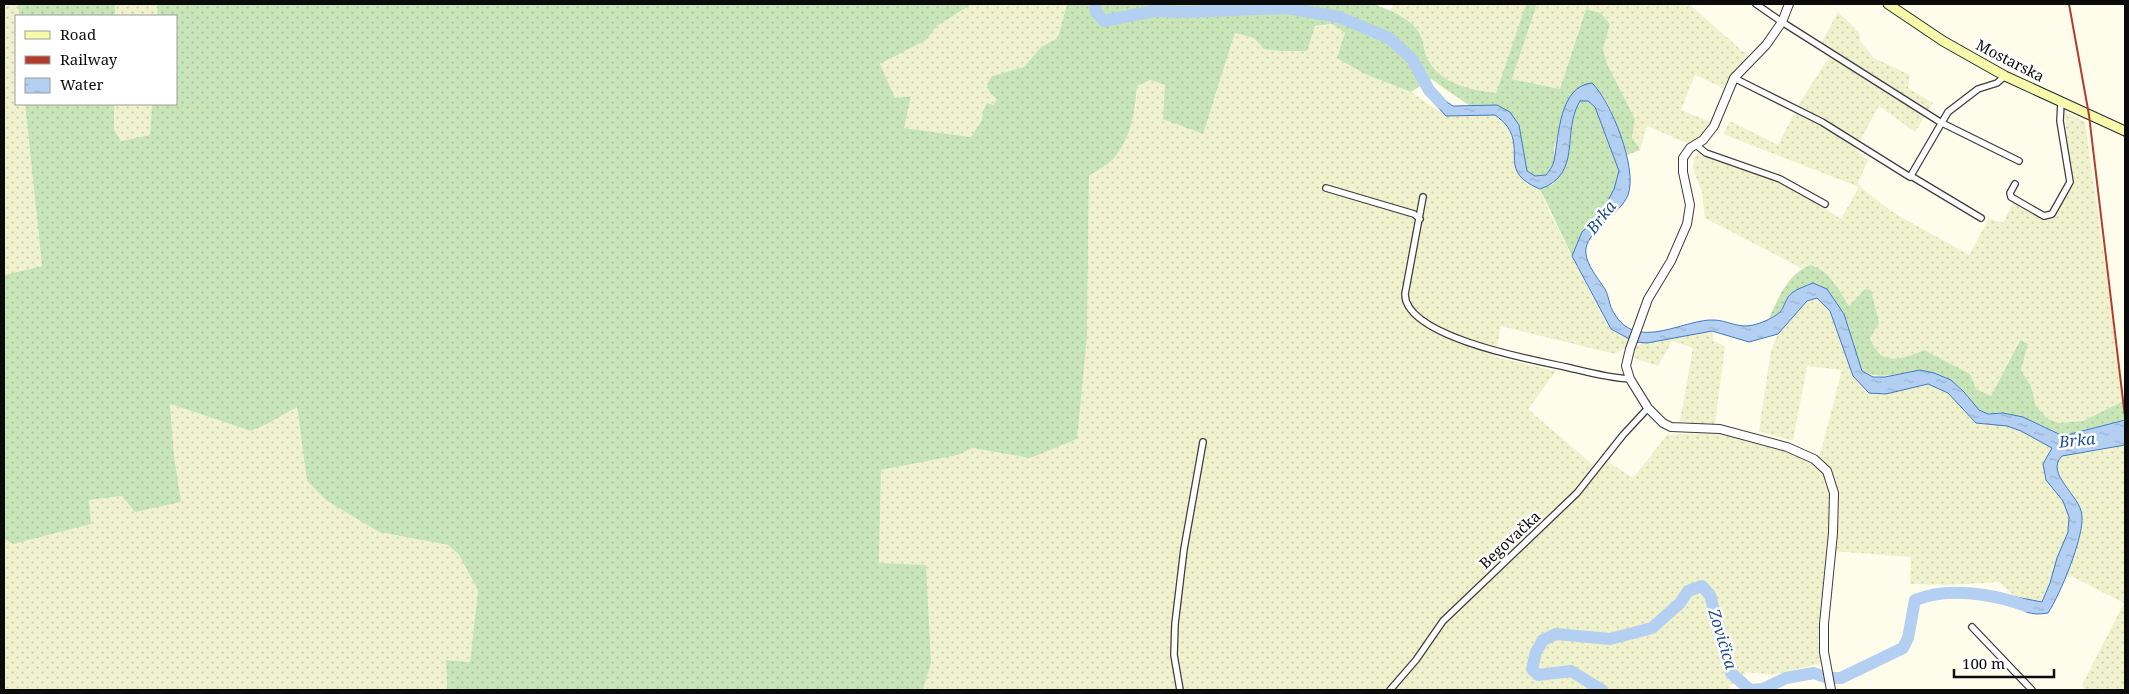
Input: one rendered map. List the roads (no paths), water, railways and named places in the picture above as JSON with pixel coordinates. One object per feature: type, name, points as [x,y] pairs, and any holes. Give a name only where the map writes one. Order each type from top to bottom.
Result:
[{"type":"main road","name":"Mostarska","points":[[1888,4],[1943,41],[2006,76],[2125,131]]},
{"type":"street","points":[[1756,4],[1940,122],[2020,161]]},
{"type":"street","points":[[1789,4],[1782,22],[1766,45],[1734,78],[1727,90],[1714,126],[1686,153],[1682,163],[1690,205],[1687,224],[1672,261],[1648,299],[1638,322],[1626,366],[1630,379],[1648,408],[1663,423],[1671,427],[1720,430],[1787,447],[1814,459],[1827,471],[1833,486],[1834,510],[1824,624],[1824,652],[1831,690]]},
{"type":"street","points":[[1911,176],[1940,122],[1948,112],[1978,89],[1996,83],[2006,76]]},
{"type":"street","points":[[1734,78],[1792,105],[1822,122],[1904,174],[1911,176],[1981,218]]},
{"type":"street","points":[[2015,184],[2010,193],[2010,198],[2044,216],[2052,214],[2068,188],[2070,182],[2060,121],[2061,102]]},
{"type":"street","points":[[1696,144],[1706,153],[1780,179],[1825,204]]},
{"type":"street","points":[[1326,188],[1414,214],[1420,219]]},
{"type":"street","points":[[1423,197],[1405,294],[1405,301],[1416,316],[1457,339],[1484,348],[1588,372],[1630,379]]},
{"type":"street","name":"Begovačka","points":[[1390,690],[1416,660],[1443,621],[1582,488],[1623,435],[1648,408]]},
{"type":"street","points":[[1180,690],[1174,655],[1175,624],[1184,549],[1203,442]]},
{"type":"street","points":[[1972,627],[2032,690]]},
{"type":"water","points":[[1592,83],[1607,104],[1621,136],[1626,153],[1630,183],[1628,195],[1624,202],[1588,241],[1586,248],[1587,259],[1605,289],[1612,310],[1623,324],[1634,331],[1660,331],[1700,321],[1712,320],[1740,326],[1752,325],[1776,315],[1782,310],[1790,295],[1813,283],[1827,289],[1844,314],[1862,371],[1873,377],[1885,377],[1920,370],[1934,373],[1951,380],[1979,410],[1988,414],[2003,413],[2023,417],[2063,436],[2125,420],[2125,445],[2062,456],[2058,463],[2057,470],[2060,477],[2080,508],[2082,525],[2070,566],[2048,613],[2036,614],[2027,612],[2018,608],[2010,600],[2016,597],[2042,602],[2068,532],[2069,517],[2063,501],[2046,480],[2043,464],[2052,448],[2021,431],[2007,426],[1976,423],[1948,393],[1928,384],[1886,394],[1869,393],[1853,376],[1830,311],[1817,298],[1807,301],[1778,334],[1749,342],[1712,331],[1647,343],[1635,342],[1611,329],[1572,256],[1582,232],[1601,214],[1614,189],[1619,171],[1595,107],[1588,101],[1580,101],[1572,126],[1567,163],[1562,173],[1553,182],[1540,189],[1520,176],[1516,168],[1512,135],[1501,120],[1495,115],[1446,116],[1435,104],[1429,90],[1453,106],[1497,105],[1510,112],[1519,125],[1527,171],[1535,176],[1546,175],[1553,165],[1560,126],[1567,102],[1581,86]]},
{"type":"waterway","name":"Brka","points":[[1095,4],[1096,12],[1104,21],[1154,11],[1187,12],[1287,8],[1339,17],[1389,38],[1412,59],[1429,90],[1441,103]]},
{"type":"waterway","name":"Zovičica","points":[[1602,690],[1571,671],[1538,675],[1532,669],[1536,652],[1543,640],[1556,634],[1610,639],[1652,628],[1680,603],[1688,591],[1702,586],[1710,595],[1731,673],[1750,690],[1763,689],[1786,678],[1814,673],[1827,678],[1841,678],[1903,648],[1908,638],[1915,600],[1923,597],[1935,594],[1971,593],[2005,599],[2026,606]]},
{"type":"railway","points":[[2069,4],[2089,115],[2125,417]]}]
